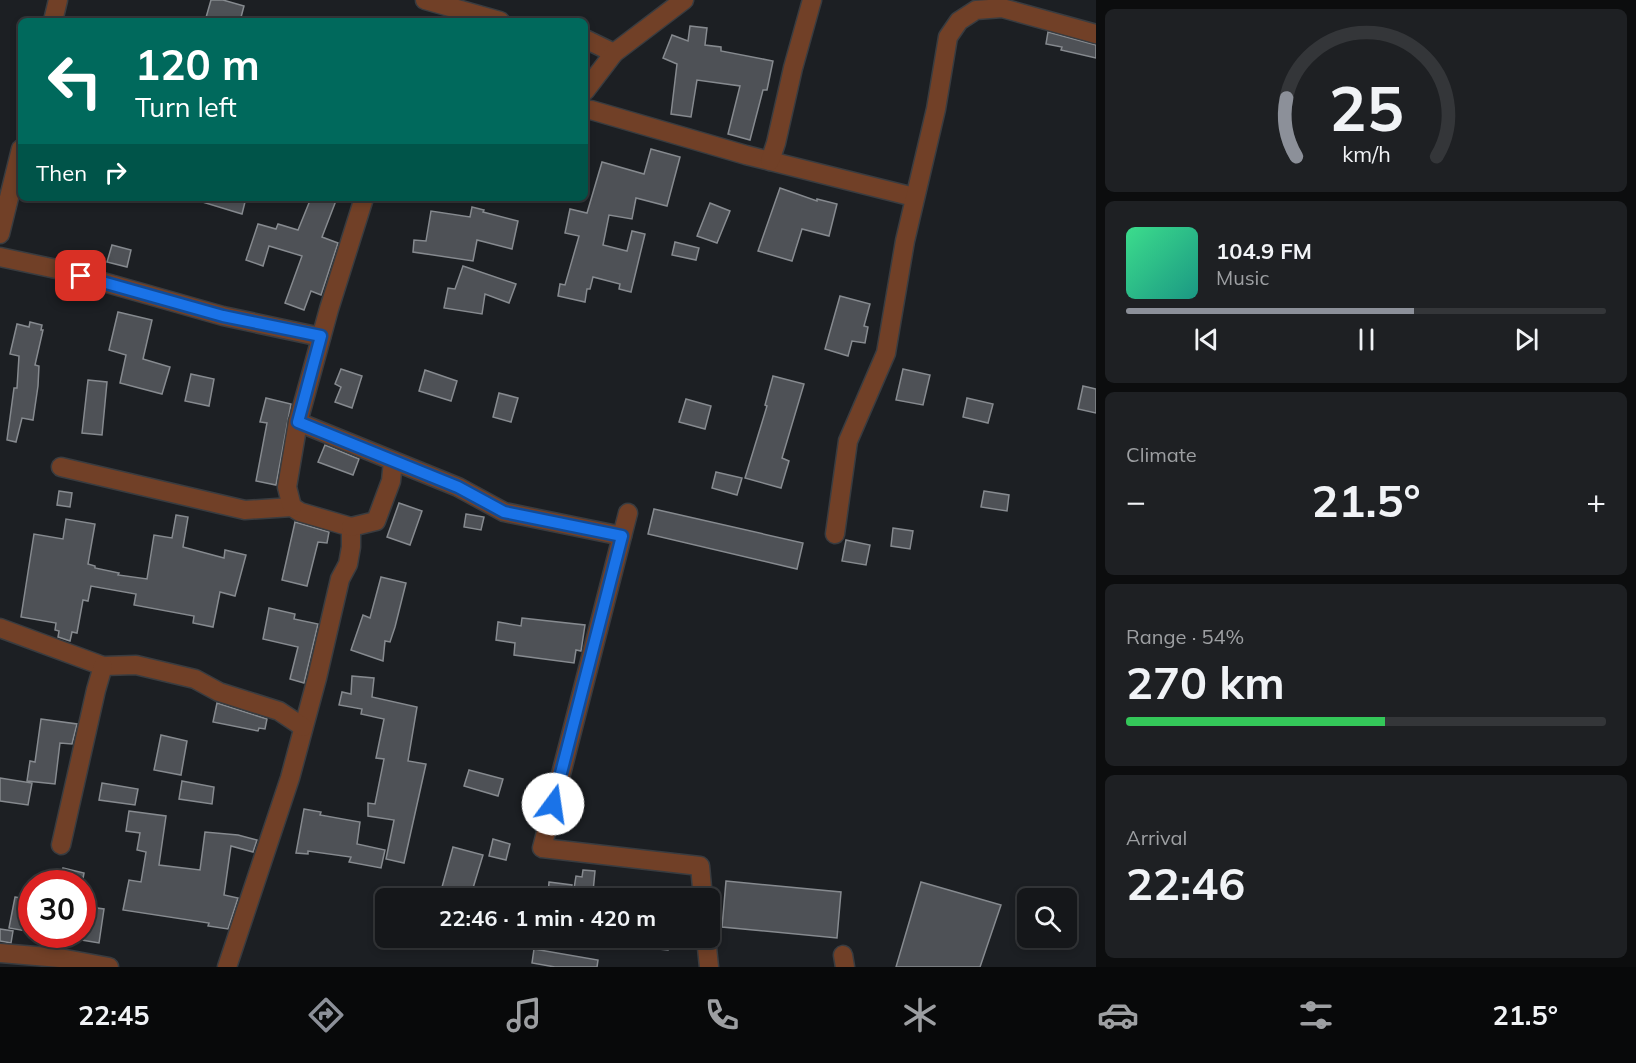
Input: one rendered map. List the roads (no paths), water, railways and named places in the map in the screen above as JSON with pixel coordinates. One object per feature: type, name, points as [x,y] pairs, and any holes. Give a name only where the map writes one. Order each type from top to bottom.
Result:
[{"type":"street","points":[[54,18],[58,0]]},
{"type":"street","points":[[425,0],[489,18]]},
{"type":"street","points":[[588,87],[614,53],[684,0]]},
{"type":"street","points":[[770,161],[812,0]]},
{"type":"street","points":[[835,534],[848,441],[886,353],[914,197],[936,108],[948,37],[959,21],[976,10],[1002,8],[1096,34]]},
{"type":"street","points":[[588,40],[614,53]]},
{"type":"street","points":[[588,111],[770,161],[914,197]]},
{"type":"street","points":[[0,234],[18,161]]},
{"type":"street","points":[[292,507],[287,487],[298,422],[321,336],[363,201]]},
{"type":"street","points":[[0,257],[61,270],[223,316],[321,336]]},
{"type":"street","points":[[298,422],[458,487],[504,512],[622,536]]},
{"type":"street","points":[[61,467],[245,510],[292,507],[300,512],[351,527],[376,521],[391,481],[393,461]]},
{"type":"street","points":[[628,513],[542,848],[700,866],[702,888]]},
{"type":"street","points":[[227,967],[290,777],[317,678],[340,579],[348,564],[351,527]]},
{"type":"street","points":[[0,628],[104,666],[136,665],[195,679],[219,692],[279,711],[303,727]]},
{"type":"street","points":[[62,845],[96,690],[104,666]]},
{"type":"street","points":[[707,948],[709,967]]},
{"type":"street","points":[[0,953],[60,958],[109,967]]}]
